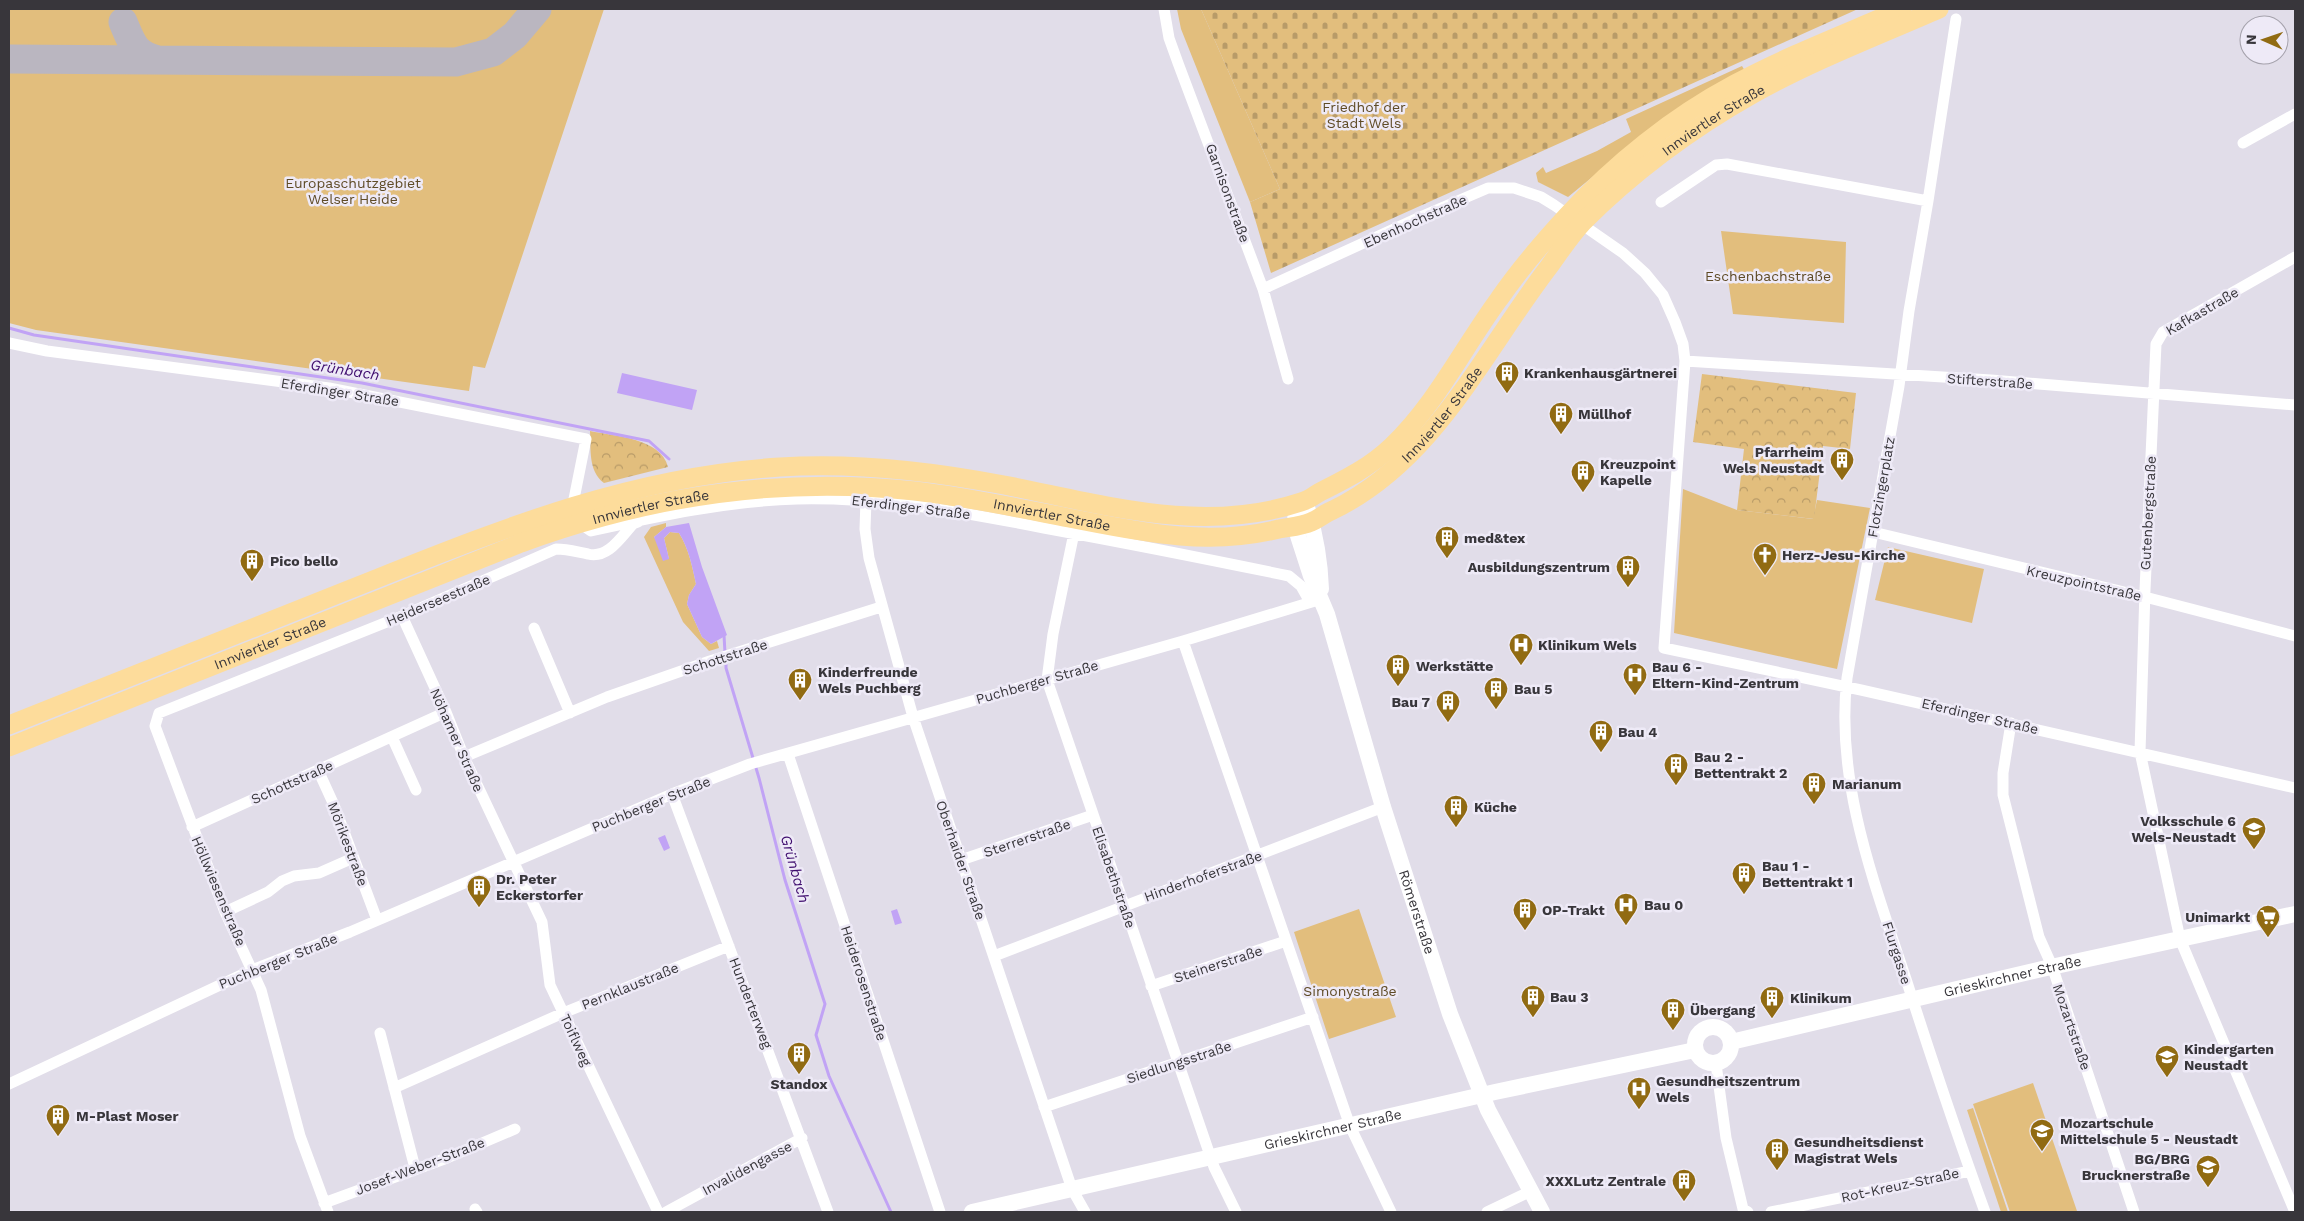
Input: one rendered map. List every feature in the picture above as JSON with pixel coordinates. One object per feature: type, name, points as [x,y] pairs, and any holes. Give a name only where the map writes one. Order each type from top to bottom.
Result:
[{"type":"main road","name":"Innviertler Straße","points":[[9,725],[482,537],[575,513],[661,503],[724,492],[782,487],[839,486],[878,488],[960,497],[1183,538],[1252,536],[1304,524],[1350,502],[1382,479],[1424,439],[1454,404],[1574,220],[1610,174],[1645,145],[1705,102],[1739,82],[1902,9]]},
{"type":"main road","name":"Innviertler Straße","points":[[9,747],[379,599],[575,513],[653,484],[708,474],[780,467],[839,466],[880,468],[963,477],[1114,507],[1183,517],[1236,516],[1300,502],[1340,484],[1391,447],[1437,393],[1500,296],[1574,220],[1681,139],[1754,94],[1809,67],[1939,9]]},
{"type":"main road","name":"Römerstraße","points":[[1300,502],[1304,524],[1320,566],[1315,601],[1344,668],[1383,808],[1450,1014],[1482,1095],[1542,1212]]},
{"type":"main road","name":"Grieskirchner Straße","points":[[1731,1042],[2052,966],[2295,914]]},
{"type":"main road","points":[[1710,1027],[1716,1027],[1726,1033],[1731,1042],[1730,1051],[1724,1060],[1716,1064],[1706,1062],[1699,1057],[1695,1050],[1696,1039],[1702,1030],[1710,1027]]},
{"type":"main road","name":"Grieskirchner Straße","points":[[972,1212],[1482,1095],[1695,1050]]},
{"type":"street","name":"Garnisonstraße","points":[[1164,9],[1169,38],[1264,289],[1288,379]]},
{"type":"street","points":[[1901,376],[1909,310],[1956,19]]},
{"type":"street","points":[[2243,143],[2295,114]]},
{"type":"street","points":[[1661,202],[1716,165],[1727,164],[1928,201]]},
{"type":"street","name":"Ebenhochstraße","points":[[1264,289],[1488,188],[1502,187],[1527,191],[1541,197],[1622,253],[1645,273],[1662,295],[1683,344],[1685,361]]},
{"type":"street","name":"Kafkastraße","points":[[2153,394],[2156,344],[2163,332],[2295,257]]},
{"type":"street","name":"Eferdinger Straße","points":[[9,343],[47,352],[329,388],[586,439],[575,513]]},
{"type":"street","name":"Stifterstraße","points":[[1685,361],[1901,376],[1991,380],[2295,405]]},
{"type":"street","name":"Eferdinger Straße","points":[[1685,361],[1664,648],[2011,723],[2295,788]]},
{"type":"street","name":"Flotzingerplatz","points":[[1846,687],[1901,376]]},
{"type":"street","name":"Gutenbergstraße","points":[[2153,394],[2140,752],[2180,939],[2295,1212]]},
{"type":"street","name":"Eferdinger Straße","points":[[645,519],[744,503],[796,499],[866,500],[937,508],[1289,576],[1315,601]]},
{"type":"street","name":"Oberhaider Straße","points":[[866,500],[865,529],[869,558],[881,607],[913,717],[1072,1189],[1085,1212]]},
{"type":"street","points":[[575,513],[592,531],[645,519]]},
{"type":"street","name":"Heiderseestraße","points":[[159,714],[402,616],[556,549],[568,548],[591,555],[606,552],[633,524],[645,519]]},
{"type":"street","name":"Kreuzpointstraße","points":[[1872,532],[2145,597],[2295,636]]},
{"type":"street","name":"Elisabethstraße","points":[[1074,533],[1053,634],[1046,680],[1211,1158],[1236,1212]]},
{"type":"street","name":"Puchberger Straße","points":[[9,1084],[252,970],[377,920],[672,794],[754,763],[1183,641],[1315,601]]},
{"type":"street","name":"Schottstraße","points":[[464,757],[607,697],[732,654],[881,607]]},
{"type":"street","name":"Nöhamer Straße","points":[[402,616],[446,712],[464,757],[514,862]]},
{"type":"street","points":[[534,628],[570,713]]},
{"type":"street","points":[[1183,641],[1350,1126],[1391,1212]]},
{"type":"street","name":"Flurgasse","points":[[1846,687],[1847,759],[1852,797],[1877,892],[1985,1212]]},
{"type":"street","name":"Schottstraße","points":[[192,827],[446,712]]},
{"type":"street","name":"Höllwiesenstraße","points":[[159,714],[155,726],[192,827],[225,912],[261,990],[300,1136],[326,1208]]},
{"type":"street","name":"Mozartstraße","points":[[2011,723],[2002,773],[2003,795],[2039,937],[2052,966],[2134,1212]]},
{"type":"street","points":[[392,737],[416,790]]},
{"type":"street","name":"Heiderosenstraße","points":[[788,754],[940,1212]]},
{"type":"street","name":"Mörikestraße","points":[[318,770],[334,805],[377,920]]},
{"type":"street","name":"Hunderterweg","points":[[672,794],[802,1138],[828,1212]]},
{"type":"street","name":"Hinderhoferstraße","points":[[994,956],[1383,808]]},
{"type":"street","name":"Sterrerstraße","points":[[961,860],[1093,815]]},
{"type":"street","points":[[225,912],[268,892],[282,880],[294,876],[318,873],[353,858]]},
{"type":"street","name":"Toiflweg","points":[[514,862],[542,922],[550,985],[658,1212]]},
{"type":"street","name":"Steinerstraße","points":[[1151,986],[1286,941]]},
{"type":"street","name":"Pernklaustraße","points":[[394,1088],[563,1013],[729,946]]},
{"type":"street","name":"Siedlungsstraße","points":[[1044,1107],[1312,1017]]},
{"type":"street","points":[[380,1033],[415,1168]]},
{"type":"street","points":[[1716,1064],[1726,1138],[1743,1208],[1748,1212]]},
{"type":"street","name":"Josef-Weber-Straße","points":[[326,1208],[415,1168],[447,1158],[515,1129]]},
{"type":"street","name":"Invalidengasse","points":[[666,1212],[802,1138]]},
{"type":"street","name":"Rot-Kreuz-Straße","points":[[1771,1212],[1970,1171]]},
{"type":"street","points":[[1487,1212],[1531,1192]]},
{"type":"green space","name":"Europaschutzgebiet Welser Heide","points":[[9,9],[604,9],[485,368],[473,366],[469,391],[36,330],[9,323]]},
{"type":"green space","points":[[1177,9],[1201,9],[1280,189],[1250,202],[1181,29]]},
{"type":"green space","name":"Friedhof der Stadt Wels","points":[[1201,9],[1858,9],[1271,273],[1250,202],[1280,189]]},
{"type":"green space","points":[[1742,66],[1745,71],[1657,124],[1568,197],[1538,182],[1536,173],[1543,167],[1546,173],[1597,151],[1631,132],[1626,119]]},
{"type":"green space","name":"Eschenbachstraße","points":[[1721,231],[1846,242],[1844,323],[1733,314]]},
{"type":"green space","points":[[1702,374],[1856,393],[1850,449],[1823,446],[1814,519],[1737,510],[1744,449],[1693,442]]},
{"type":"green space","points":[[590,431],[647,444],[664,457],[668,467],[604,483],[595,472],[593,466]]},
{"type":"green space","points":[[1683,489],[1737,510],[1813,519],[1817,500],[1870,508],[1837,669],[1674,633]]},
{"type":"green space","points":[[666,523],[666,527],[654,537],[669,559],[664,538],[670,532],[679,533],[688,551],[696,584],[689,595],[687,604],[702,637],[711,644],[717,641],[719,648],[709,651],[683,622],[644,537],[651,527]]},
{"type":"green space","points":[[1888,547],[1984,569],[1972,623],[1875,600]]},
{"type":"green space","name":"Simonystraße","points":[[1359,909],[1396,1017],[1329,1039],[1294,932]]},
{"type":"green space","points":[[2033,1083],[2077,1211],[2010,1212],[1973,1104]]},
{"type":"green space","points":[[1973,1108],[2008,1212],[2001,1212],[1967,1110]]},
{"type":"shaded area","points":[[622,373],[697,390],[692,410],[617,393]]},
{"type":"shaded area","points":[[689,523],[702,567],[727,635],[711,644],[702,637],[687,604],[689,595],[696,584],[690,558],[679,533],[670,532],[664,538],[669,559],[663,561],[654,537],[666,527]]},
{"type":"shaded area","points":[[665,835],[670,848],[664,851],[658,838]]},
{"type":"shaded area","points":[[897,909],[902,923],[895,925],[891,911]]},
{"type":"waterway","name":"Grünbach","points":[[9,328],[34,335],[362,383],[649,441],[669,459]]},
{"type":"waterway","name":"Grünbach","points":[[724,635],[725,653]]},
{"type":"waterway","name":"Grünbach","points":[[726,659],[726,668],[759,778],[785,880],[825,1004],[816,1035],[829,1076],[891,1212]]},
{"type":"taxiway","points":[[9,59],[456,62],[493,52],[515,35],[537,9]]},
{"type":"taxiway","points":[[123,22],[135,47],[150,58],[158,60]]},
{"type":"place","name":"Krankenhausgärtnerei","points":[[1507,394]]},
{"type":"place","name":"Müllhof","points":[[1561,435]]},
{"type":"place","name":"Pfarrheim Wels Neustadt","points":[[1842,481]]},
{"type":"place","name":"Kreuzpoint Kapelle","points":[[1583,493]]},
{"type":"place","name":"med&tex","points":[[1447,559]]},
{"type":"place","name":"Herz-Jesu-Kirche","points":[[1765,576]]},
{"type":"place","name":"Pico bello","points":[[252,582]]},
{"type":"place","name":"Ausbildungszentrum","points":[[1628,588]]},
{"type":"place","name":"Klinikum Wels","points":[[1521,666]]},
{"type":"place","name":"Werkstätte","points":[[1398,687]]},
{"type":"place","name":"Bau 6 - Eltern-Kind-Zentrum","points":[[1635,696]]},
{"type":"place","name":"Kinderfreunde Wels Puchberg","points":[[800,701]]},
{"type":"place","name":"Bau 5","points":[[1496,710]]},
{"type":"place","name":"Bau 7","points":[[1448,723]]},
{"type":"place","name":"Bau 4","points":[[1601,753]]},
{"type":"place","name":"Bau 2 - Bettentrakt 2","points":[[1676,786]]},
{"type":"place","name":"Marianum","points":[[1814,805]]},
{"type":"place","name":"Küche","points":[[1456,828]]},
{"type":"place","name":"Volksschule 6 Wels-Neustadt","points":[[2254,850]]},
{"type":"place","name":"Bau 1 - Bettentrakt 1","points":[[1744,895]]},
{"type":"place","name":"Dr. Peter Eckerstorfer","points":[[479,908]]},
{"type":"place","name":"Bau 0","points":[[1626,926]]},
{"type":"place","name":"OP-Trakt","points":[[1525,931]]},
{"type":"place","name":"Unimarkt","points":[[2268,938]]},
{"type":"place","name":"Bau 3","points":[[1533,1018]]},
{"type":"place","name":"Klinikum","points":[[1772,1019]]},
{"type":"place","name":"Übergang","points":[[1673,1031]]},
{"type":"place","name":"Standox","points":[[799,1075]]},
{"type":"place","name":"Kindergarten Neustadt","points":[[2167,1078]]},
{"type":"place","name":"Gesundheitszentrum Wels","points":[[1639,1110]]},
{"type":"place","name":"M-Plast Moser","points":[[58,1137]]},
{"type":"place","name":"Mozartschule Mittelschule 5 - Neustadt","points":[[2042,1152]]},
{"type":"place","name":"Gesundheitsdienst Magistrat Wels","points":[[1777,1171]]},
{"type":"place","name":"BG/BRG Brucknerstraße","points":[[2208,1188]]},
{"type":"place","name":"XXXLutz Zentrale","points":[[1684,1202]]}]
